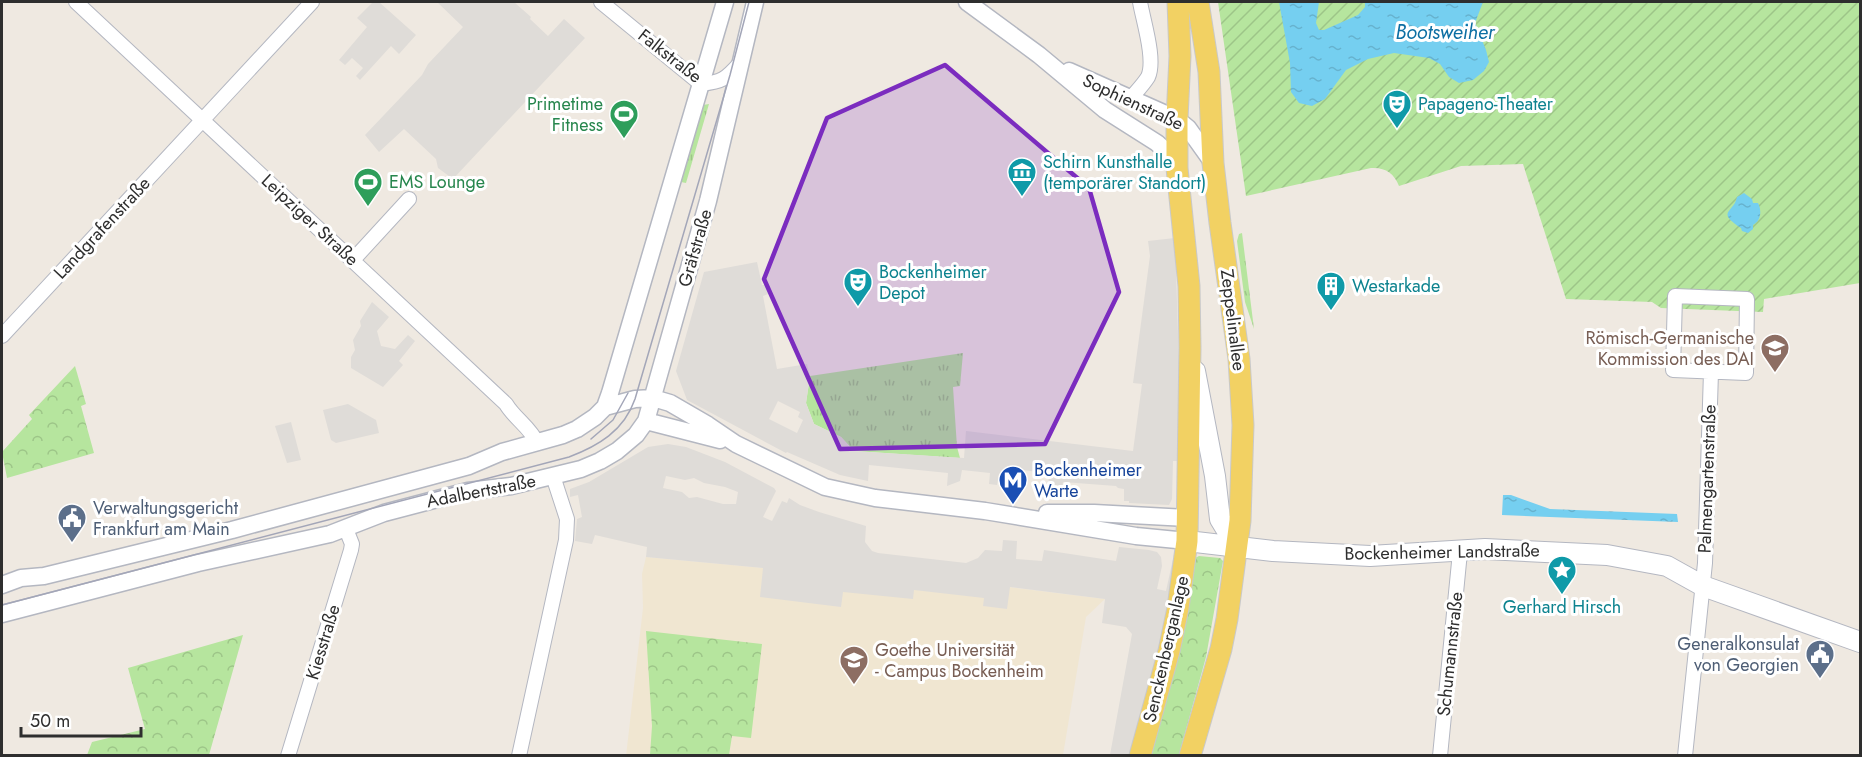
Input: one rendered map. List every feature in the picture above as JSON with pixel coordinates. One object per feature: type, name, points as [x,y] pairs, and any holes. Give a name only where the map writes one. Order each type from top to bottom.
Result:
[{"type":"main road","points":[[1178,2],[1181,127],[1178,168],[1189,286],[1190,483],[1187,542]]},
{"type":"main road","name":"Zeppelinallee","points":[[1198,2],[1206,49],[1213,164],[1239,359],[1243,425],[1242,484],[1237,547]]},
{"type":"main road","points":[[1190,348],[1215,476],[1220,519],[1237,547],[1221,649],[1190,756]]},
{"type":"main road","name":"Bockenheimer Landstraße","points":[[1187,542],[1273,551],[1370,556],[1485,549],[1607,555],[1667,566],[1703,586],[1860,642]]},
{"type":"main road","name":"Senckenberganlage","points":[[1140,756],[1169,651],[1180,597],[1187,542]]},
{"type":"street","name":"Leipziger Straße","points":[[76,2],[506,404],[537,443]]},
{"type":"street","name":"Landgrafenstraße","points":[[2,336],[312,2]]},
{"type":"street","name":"Falkstraße","points":[[601,2],[620,15],[700,84],[719,82],[730,75],[740,63]]},
{"type":"street","points":[[604,407],[622,355],[725,2]]},
{"type":"street","name":"Gräfstraße","points":[[646,421],[708,201],[755,2]]},
{"type":"street","name":"Sophienstraße","points":[[967,2],[1039,55],[1105,111],[1151,138],[1164,149],[1178,168]]},
{"type":"street","points":[[1130,99],[1144,83],[1150,70],[1151,60],[1140,2]]},
{"type":"street","name":"Sophienstraße","points":[[1039,55],[1081,78],[1130,99],[1181,127],[1213,164]]},
{"type":"street","points":[[1181,127],[1201,112],[1210,93]]},
{"type":"street","name":"Sophienstraße","points":[[1151,138],[1181,127]]},
{"type":"street","points":[[353,260],[409,199]]},
{"type":"street","points":[[1675,296],[1747,299],[1746,373],[1711,372],[1673,370],[1675,296]]},
{"type":"street","points":[[622,355],[623,383],[629,400],[646,421]]},
{"type":"street","name":"Palmengartenstraße","points":[[1685,756],[1703,586],[1711,372]]},
{"type":"street","name":"Bockenheimer Landstraße","points":[[604,407],[629,400],[653,398],[679,407],[736,444],[825,488],[875,498],[1010,515],[1187,542]]},
{"type":"street","name":"Adalbertstraße","points":[[2,585],[21,578],[44,576],[440,475],[502,452],[563,435],[587,424],[604,407]]},
{"type":"street","name":"Bockenheimer Landstraße","points":[[646,421],[736,444]]},
{"type":"street","name":"Adalbertstraße","points":[[2,614],[198,563],[346,529],[384,513],[468,491],[511,486],[553,476],[600,461],[636,435],[646,421]]},
{"type":"street","points":[[519,756],[566,540],[567,519],[553,476]]},
{"type":"street","points":[[298,511],[308,513],[313,524],[304,539]]},
{"type":"street","name":"Bockenheimer Landstraße","points":[[1010,515],[1094,513],[1187,518]]},
{"type":"street","name":"Kiesstraße","points":[[288,756],[351,550],[352,544],[346,529]]},
{"type":"street","name":"Schumannstraße","points":[[1440,756],[1460,552]]},
{"type":"street","points":[[44,576],[40,588],[41,595],[53,601]]},
{"type":"highlighted area","points":[[945,65],[1089,188],[1119,292],[1045,444],[840,449],[764,279],[827,118]]},
{"type":"shaded area","points":[[373,2],[379,2],[416,35],[399,54],[391,46],[360,80],[356,76],[363,68],[352,58],[345,65],[339,60],[367,27],[357,18]]},
{"type":"shaded area","points":[[437,2],[514,2],[548,36],[564,19],[585,38],[453,179],[438,168],[436,159],[404,129],[379,152],[365,135],[422,75],[428,64],[463,27]]},
{"type":"shaded area","points":[[1175,238],[1181,429],[1180,461],[1173,461],[1172,499],[1169,505],[1129,503],[1129,501],[1124,501],[1124,489],[1116,486],[1063,482],[1061,494],[1056,493],[1048,490],[1049,473],[1021,470],[1019,487],[1010,486],[1010,475],[999,474],[997,485],[989,484],[990,473],[962,470],[960,481],[947,486],[948,473],[869,465],[868,481],[840,475],[786,453],[687,400],[676,371],[704,272],[757,262],[762,285],[766,285],[768,294],[763,296],[777,369],[807,364],[810,376],[806,403],[814,424],[841,437],[854,451],[964,458],[966,431],[1133,451],[1142,384],[1133,383],[1150,256],[1148,241]],"holes":[[[778,401],[800,412],[798,417],[803,420],[797,433],[769,419]]]},
{"type":"shaded area","points":[[372,302],[389,317],[377,331],[381,346],[395,349],[408,335],[415,341],[399,361],[403,365],[383,387],[351,368],[351,357],[355,350],[353,340],[361,326],[360,321]]},
{"type":"shaded area","points":[[348,404],[376,420],[379,433],[336,443],[331,440],[323,410]]},
{"type":"shaded area","points":[[291,422],[301,460],[287,463],[275,426]]},
{"type":"shaded area","points":[[668,444],[686,447],[725,462],[774,488],[776,491],[763,517],[772,521],[782,501],[787,503],[789,498],[819,512],[866,526],[865,542],[872,551],[878,553],[966,563],[978,558],[985,550],[1002,551],[1003,540],[1017,541],[1016,559],[1042,561],[1044,550],[1116,561],[1119,547],[1149,550],[1157,552],[1161,557],[1162,566],[1157,589],[1166,591],[1176,545],[1181,546],[1142,755],[1110,755],[1132,634],[1126,627],[1102,623],[1105,599],[1010,587],[1007,609],[983,606],[984,598],[914,590],[913,599],[843,592],[841,607],[760,597],[763,568],[646,557],[647,547],[595,535],[592,544],[575,541],[577,519],[582,517],[578,495],[570,497],[570,489],[589,482],[648,447]],"holes":[[[666,476],[685,480],[694,478],[738,492],[736,504],[723,504],[697,497],[689,498],[682,492],[663,488]]]},
{"type":"shaded area","name":"Goethe Universität - Campus Bockenheim","points":[[646,557],[1009,587],[1105,599],[1086,617],[1063,755],[626,756],[643,608],[642,574]]},
{"type":"green space","points":[[1218,2],[1860,2],[1860,283],[1764,299],[1763,312],[1661,308],[1652,302],[1566,299],[1523,164],[1461,166],[1399,186],[1388,172],[1371,168],[1246,196]]},
{"type":"green space","points":[[709,104],[686,183],[681,182],[703,105]]},
{"type":"green space","points":[[1242,233],[1254,329],[1245,302],[1237,241],[1239,234]]},
{"type":"green space","points":[[963,353],[960,386],[953,387],[957,447],[960,458],[854,451],[841,437],[814,424],[806,403],[810,376]]},
{"type":"green space","points":[[75,366],[86,404],[81,406],[94,453],[7,478],[2,452],[32,419],[29,415]]},
{"type":"green space","points":[[1199,556],[1220,558],[1223,561],[1206,657],[1179,755],[1147,756],[1195,558]]},
{"type":"green space","points":[[646,631],[762,644],[751,738],[732,736],[729,755],[650,755],[652,726]]},
{"type":"green space","points":[[243,635],[209,755],[87,755],[92,742],[145,729],[128,668]]},
{"type":"water","name":"Bootsweiher","points":[[1279,2],[1319,2],[1316,23],[1319,30],[1324,30],[1358,15],[1365,7],[1365,2],[1483,2],[1475,23],[1489,62],[1484,71],[1473,80],[1459,83],[1449,77],[1440,64],[1429,58],[1394,53],[1368,59],[1346,70],[1325,99],[1312,106],[1299,103],[1291,92],[1290,63]]},
{"type":"water","points":[[1744,193],[1752,199],[1753,203],[1758,203],[1760,209],[1759,218],[1748,233],[1742,231],[1728,215],[1737,197]]},
{"type":"water","points":[[1503,495],[1511,495],[1550,509],[1677,514],[1678,522],[1502,515]]},
{"type":"tram line","points":[[2,605],[569,457],[609,436],[624,420],[635,399],[730,75],[749,2]]},
{"type":"tram line","points":[[591,439],[613,420],[628,393]]},
{"type":"place","name":"Papageno-Theater","points":[[1397,130]]},
{"type":"place","name":"Primetime Fitness","points":[[624,140]]},
{"type":"place","name":"Schirn Kunsthalle (temporärer Standort)","points":[[1022,198]]},
{"type":"place","name":"EMS Lounge","points":[[368,208]]},
{"type":"place","name":"Bockenheimer Depot","points":[[858,308]]},
{"type":"place","name":"Westarkade","points":[[1331,312]]},
{"type":"place","name":"Römisch-Germanische Kommission des DAI","points":[[1775,374]]},
{"type":"place","name":"Bockenheimer Warte","points":[[1013,506]]},
{"type":"place","name":"Verwaltungsgericht Frankfurt am Main","points":[[72,544]]},
{"type":"place","name":"Gerhard Hirsch","points":[[1562,596]]},
{"type":"place","name":"Generalkonsulat von Georgien","points":[[1820,680]]},
{"type":"place","name":"Goethe Universität - Campus Bockenheim","points":[[854,686]]}]
